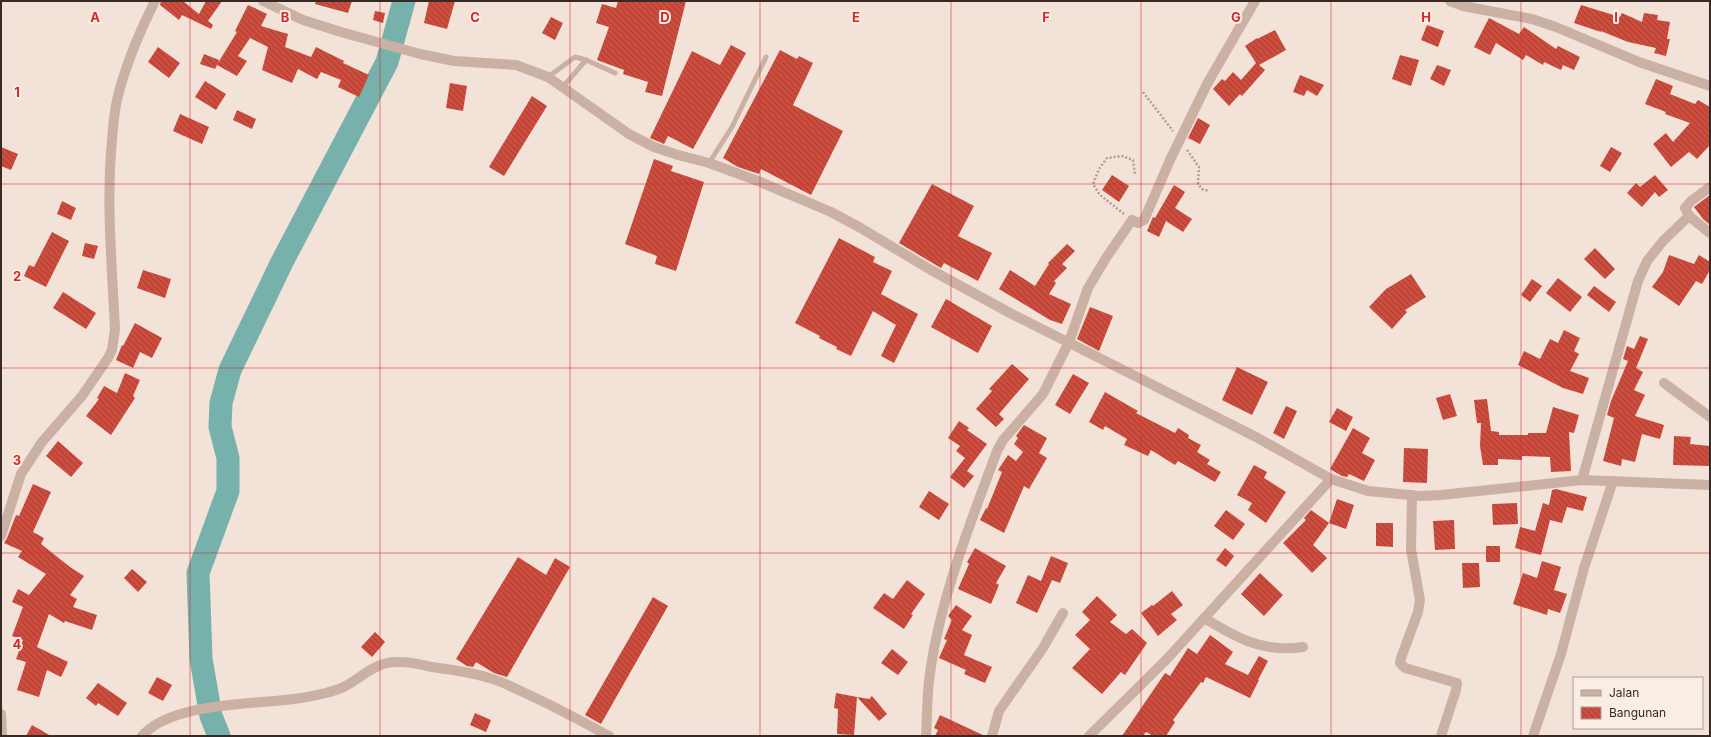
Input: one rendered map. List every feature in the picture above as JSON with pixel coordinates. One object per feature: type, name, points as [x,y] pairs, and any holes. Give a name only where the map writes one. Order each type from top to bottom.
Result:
[{"type":"street","points":[[1,536],[21,474],[42,442],[82,396],[112,350],[115,329],[110,185],[114,118],[116,102],[132,50],[155,1]]},
{"type":"street","points":[[263,1],[303,20],[420,54],[454,61],[516,65],[548,77],[629,134],[654,147],[709,163],[758,181],[831,212],[964,288],[1256,437],[1331,479],[1368,491],[1412,495],[1441,495],[1582,480],[1710,486]]},
{"type":"street","points":[[926,736],[928,682],[940,625],[962,545],[997,452],[1003,440],[1038,402],[1043,394],[1069,342],[1088,288],[1106,258],[1132,220],[1138,223],[1144,220],[1170,160],[1207,84],[1255,1]]},
{"type":"street","points":[[1450,1],[1463,6],[1532,18],[1639,62],[1710,86]]},
{"type":"street","points":[[1710,187],[1698,195],[1686,206],[1685,209],[1689,216],[1710,233]]},
{"type":"street","points":[[1582,480],[1638,281],[1647,261],[1663,241],[1689,216]]},
{"type":"street","points":[[1664,383],[1710,417]]},
{"type":"street","points":[[1089,736],[1166,660],[1331,479]]},
{"type":"street","points":[[1533,736],[1561,654],[1584,568],[1613,481]]},
{"type":"street","points":[[1412,495],[1411,549],[1420,600],[1418,612],[1400,658],[1400,663],[1405,668],[1457,684],[1441,736]]},
{"type":"street","points":[[992,736],[1000,711],[1043,648],[1063,613]]},
{"type":"street","points":[[1204,618],[1250,643],[1288,649],[1303,647]]},
{"type":"street","points":[[142,736],[164,721],[198,709],[228,704],[268,702],[316,696],[340,688],[363,673],[379,665],[406,662],[472,674],[498,681],[554,706],[609,736]]},
{"type":"street","points":[[1,714],[2,736]]},
{"type":"lane","points":[[548,77],[575,57],[586,60],[615,73]]},
{"type":"lane","points":[[709,163],[732,127],[766,57]]},
{"type":"lane","points":[[562,88],[586,60]]},
{"type":"path","points":[[1132,220],[1100,195],[1093,184],[1099,169],[1107,158],[1122,156],[1133,160],[1135,174]]},
{"type":"building","points":[[161,1],[183,1],[199,14],[206,1],[222,1],[208,21],[213,25],[211,29],[182,15],[179,20],[160,5]]},
{"type":"building","points":[[316,1],[352,1],[348,13],[315,4]]},
{"type":"building","points":[[429,1],[455,1],[447,29],[424,23]]},
{"type":"building","points":[[618,1],[686,1],[662,96],[645,92],[648,82],[623,74],[624,70],[597,60],[609,27],[596,23],[602,4],[616,8]]},
{"type":"building","points":[[248,5],[267,14],[261,26],[288,34],[285,47],[311,57],[316,47],[344,61],[343,63],[369,75],[359,97],[338,87],[341,80],[321,72],[317,79],[298,69],[292,83],[262,70],[268,47],[250,38],[238,56],[247,61],[237,76],[217,65],[215,69],[200,64],[204,54],[219,60],[218,63],[237,32],[235,31]]},
{"type":"building","points":[[1581,5],[1620,17],[1622,13],[1642,22],[1644,13],[1658,15],[1657,20],[1670,22],[1667,39],[1670,39],[1666,56],[1654,53],[1656,48],[1628,42],[1601,31],[1574,23]]},
{"type":"building","points":[[375,11],[385,13],[383,23],[373,20]]},
{"type":"building","points":[[551,17],[563,23],[555,40],[542,33]]},
{"type":"building","points":[[1489,18],[1519,34],[1524,27],[1556,49],[1558,46],[1580,57],[1574,70],[1563,65],[1561,70],[1544,62],[1543,65],[1526,55],[1523,60],[1496,43],[1490,55],[1474,47]]},
{"type":"building","points":[[1427,25],[1444,31],[1438,47],[1421,40]]},
{"type":"building","points":[[1275,30],[1286,50],[1259,65],[1265,70],[1242,96],[1240,94],[1229,106],[1213,89],[1222,79],[1225,81],[1233,72],[1241,80],[1256,63],[1245,46],[1257,38]]},
{"type":"building","points":[[731,45],[746,53],[693,149],[668,136],[664,144],[650,138],[692,51],[720,65]]},
{"type":"building","points":[[158,47],[180,63],[169,78],[148,62]]},
{"type":"building","points":[[780,50],[797,59],[799,56],[813,63],[793,105],[843,131],[811,195],[761,169],[759,174],[738,167],[723,158]]},
{"type":"building","points":[[1400,55],[1419,60],[1411,86],[1392,79]]},
{"type":"building","points":[[1437,65],[1451,70],[1444,86],[1430,79]]},
{"type":"building","points":[[1300,75],[1324,85],[1317,96],[1307,90],[1304,96],[1293,92]]},
{"type":"building","points":[[1656,79],[1673,86],[1670,94],[1695,104],[1698,100],[1710,107],[1710,145],[1697,159],[1689,152],[1671,167],[1653,144],[1666,133],[1673,142],[1690,123],[1665,114],[1666,112],[1645,104]]},
{"type":"building","points":[[205,81],[226,94],[216,110],[195,97]]},
{"type":"building","points":[[450,83],[467,86],[463,111],[446,108]]},
{"type":"building","points":[[532,96],[547,106],[504,176],[489,167]]},
{"type":"building","points":[[237,110],[256,119],[252,129],[233,120]]},
{"type":"building","points":[[180,114],[209,127],[202,144],[173,131]]},
{"type":"building","points":[[1198,118],[1210,125],[1200,144],[1188,138]]},
{"type":"building","points":[[1,147],[18,154],[11,170],[1,166]]},
{"type":"building","points":[[1611,147],[1622,153],[1610,172],[1600,166]]},
{"type":"building","points":[[654,159],[673,166],[671,171],[704,182],[676,271],[655,264],[657,256],[625,244]]},
{"type":"building","points":[[1112,175],[1129,186],[1119,202],[1102,190]]},
{"type":"building","points":[[1655,175],[1668,190],[1659,197],[1655,192],[1642,207],[1627,193],[1636,183],[1640,187]]},
{"type":"building","points":[[932,184],[974,206],[958,236],[992,253],[978,281],[944,263],[941,268],[899,243]]},
{"type":"building","points":[[1174,185],[1185,192],[1175,208],[1192,219],[1183,232],[1166,221],[1159,237],[1147,231],[1153,217],[1155,218]]},
{"type":"building","points":[[1710,195],[1710,225],[1703,219],[1694,207]]},
{"type":"building","points":[[62,201],[76,208],[71,220],[57,214]]},
{"type":"building","points":[[52,232],[69,241],[46,287],[24,276],[29,265],[34,267]]},
{"type":"building","points":[[839,238],[875,257],[873,262],[892,271],[881,294],[918,314],[894,363],[881,356],[896,325],[873,311],[851,356],[836,349],[837,347],[819,338],[820,336],[795,323]]},
{"type":"building","points":[[85,243],[98,246],[94,259],[82,256]]},
{"type":"building","points":[[1067,244],[1075,251],[1062,264],[1067,268],[1054,281],[1056,283],[1049,294],[1071,304],[1062,324],[1050,320],[999,289],[1010,270],[1035,286],[1049,264],[1048,263]]},
{"type":"building","points":[[1595,248],[1615,269],[1605,279],[1584,259]]},
{"type":"building","points":[[1669,255],[1694,264],[1699,255],[1710,262],[1710,270],[1702,284],[1696,281],[1679,306],[1652,287],[1663,272]]},
{"type":"building","points":[[143,270],[171,279],[165,298],[137,288]]},
{"type":"building","points":[[1411,274],[1426,297],[1405,310],[1407,312],[1392,329],[1369,307],[1386,289]]},
{"type":"building","points":[[1558,278],[1582,297],[1570,312],[1546,293]]},
{"type":"building","points":[[1532,279],[1542,286],[1530,302],[1521,295]]},
{"type":"building","points":[[1594,286],[1616,302],[1609,312],[1587,295]]},
{"type":"building","points":[[63,292],[96,313],[86,329],[53,308]]},
{"type":"building","points":[[946,299],[992,326],[978,353],[931,327]]},
{"type":"building","points":[[1090,307],[1113,316],[1099,351],[1077,339]]},
{"type":"building","points":[[135,323],[162,338],[152,358],[140,352],[133,368],[116,360],[122,345],[123,346]]},
{"type":"building","points":[[1564,330],[1580,338],[1574,351],[1579,354],[1570,371],[1589,378],[1583,394],[1563,388],[1518,365],[1524,351],[1540,359],[1550,339],[1558,343]]},
{"type":"building","points":[[1640,336],[1648,339],[1636,368],[1643,372],[1634,390],[1645,395],[1635,416],[1664,425],[1660,439],[1642,434],[1635,462],[1622,459],[1621,466],[1603,461],[1614,418],[1607,415],[1611,401],[1628,361],[1623,359],[1627,346],[1634,349]]},
{"type":"building","points":[[1012,364],[1029,379],[999,414],[1004,419],[996,427],[976,409],[992,391],[989,389]]},
{"type":"building","points":[[1237,367],[1268,382],[1252,415],[1222,400]]},
{"type":"building","points":[[125,373],[140,380],[133,396],[135,398],[111,435],[86,416],[99,399],[97,398],[104,386],[117,393]]},
{"type":"building","points":[[1073,374],[1089,383],[1070,414],[1055,405]]},
{"type":"building","points":[[1105,392],[1138,411],[1136,413],[1175,433],[1178,428],[1189,435],[1188,438],[1201,445],[1197,452],[1210,460],[1207,464],[1221,472],[1215,482],[1178,461],[1175,465],[1151,450],[1148,456],[1124,445],[1127,439],[1105,426],[1103,430],[1089,422]]},
{"type":"building","points":[[1450,394],[1457,416],[1443,420],[1436,398]]},
{"type":"building","points":[[1487,399],[1491,431],[1499,432],[1499,435],[1528,435],[1528,433],[1546,433],[1553,407],[1579,415],[1574,433],[1569,432],[1571,471],[1551,472],[1550,457],[1522,456],[1522,460],[1498,459],[1498,465],[1483,465],[1480,446],[1481,423],[1477,423],[1474,400]]},
{"type":"building","points":[[1286,406],[1297,411],[1284,439],[1273,433]]},
{"type":"building","points":[[1337,408],[1353,417],[1346,431],[1329,422]]},
{"type":"building","points":[[959,421],[969,428],[967,430],[987,444],[967,471],[974,476],[964,488],[950,477],[965,458],[956,451],[960,446],[948,438]]},
{"type":"building","points":[[1024,425],[1047,438],[1039,453],[1047,458],[1029,489],[1024,486],[1004,533],[980,520],[986,508],[987,509],[1002,472],[998,470],[1008,455],[1016,461],[1023,452],[1014,444],[1018,438],[1016,436]]},
{"type":"building","points":[[1353,428],[1370,438],[1362,453],[1375,460],[1364,481],[1349,474],[1347,477],[1342,476],[1330,469]]},
{"type":"building","points":[[1674,436],[1691,437],[1690,444],[1710,446],[1709,466],[1673,465]]},
{"type":"building","points":[[58,441],[83,463],[71,477],[46,456]]},
{"type":"building","points":[[1404,448],[1428,449],[1427,483],[1403,482]]},
{"type":"building","points":[[1254,465],[1267,472],[1264,478],[1286,492],[1266,523],[1248,510],[1252,503],[1237,495]]},
{"type":"building","points":[[33,484],[51,492],[33,532],[44,538],[41,544],[84,576],[70,595],[77,599],[73,607],[97,615],[92,630],[65,621],[64,623],[49,614],[37,647],[68,662],[61,677],[47,670],[39,697],[17,690],[26,662],[16,659],[23,640],[12,636],[23,607],[12,602],[18,589],[29,595],[46,574],[18,557],[22,551],[4,543],[16,515],[19,516]]},
{"type":"building","points":[[1556,489],[1587,497],[1583,511],[1567,507],[1562,523],[1550,520],[1541,555],[1515,548],[1520,527],[1535,531],[1543,503],[1549,505],[1552,490]]},
{"type":"building","points":[[929,491],[949,504],[939,520],[919,507]]},
{"type":"building","points":[[1337,499],[1354,505],[1346,529],[1329,523]]},
{"type":"building","points":[[1517,503],[1518,524],[1493,525],[1492,504]]},
{"type":"building","points":[[1226,510],[1245,524],[1233,540],[1214,526]]},
{"type":"building","points":[[1311,510],[1329,523],[1313,545],[1327,558],[1312,573],[1283,543],[1306,520],[1304,518]]},
{"type":"building","points":[[1454,520],[1455,549],[1435,550],[1433,521]]},
{"type":"building","points":[[1376,523],[1393,523],[1393,547],[1376,546]]},
{"type":"building","points":[[1486,546],[1500,546],[1500,562],[1486,562]]},
{"type":"building","points":[[975,548],[1006,566],[996,583],[999,585],[991,604],[958,589],[969,564],[967,562]]},
{"type":"building","points":[[1225,548],[1234,556],[1226,567],[1216,560]]},
{"type":"building","points":[[1051,556],[1068,563],[1060,583],[1052,580],[1037,613],[1016,603],[1028,575],[1041,581]]},
{"type":"building","points":[[518,557],[546,575],[555,558],[570,567],[507,677],[494,673],[476,662],[473,667],[467,666],[456,659]]},
{"type":"building","points":[[1542,561],[1561,567],[1554,590],[1567,594],[1560,613],[1548,609],[1547,615],[1513,604],[1523,573],[1537,578]]},
{"type":"building","points":[[1462,563],[1479,563],[1480,587],[1463,588]]},
{"type":"building","points":[[132,569],[147,582],[138,592],[124,578]]},
{"type":"building","points":[[1260,573],[1283,595],[1264,616],[1241,594]]},
{"type":"building","points":[[907,580],[925,594],[911,614],[913,615],[904,629],[873,608],[884,593],[893,599]]},
{"type":"building","points":[[1172,591],[1183,605],[1171,614],[1177,620],[1158,636],[1141,613],[1152,605],[1153,606]]},
{"type":"building","points":[[1097,596],[1117,615],[1110,622],[1126,634],[1132,629],[1147,643],[1125,675],[1121,672],[1102,694],[1072,668],[1090,649],[1075,635],[1090,620],[1082,612]]},
{"type":"building","points":[[653,597],[668,606],[601,724],[585,715]]},
{"type":"building","points":[[956,605],[972,616],[962,630],[972,635],[964,655],[992,667],[985,683],[964,674],[966,670],[939,658],[947,640],[944,639],[952,620],[948,616]]},
{"type":"building","points":[[375,632],[385,642],[372,657],[361,647]]},
{"type":"building","points":[[1210,635],[1233,652],[1225,664],[1248,675],[1259,656],[1268,661],[1250,698],[1206,677],[1203,683],[1201,682],[1173,720],[1175,722],[1166,736],[1153,736],[1146,732],[1143,736],[1122,736],[1165,673],[1170,676],[1188,648],[1197,654]]},
{"type":"building","points":[[892,649],[908,662],[898,675],[881,663]]},
{"type":"building","points":[[157,677],[172,685],[163,701],[148,693]]},
{"type":"building","points":[[98,683],[127,703],[118,716],[98,703],[96,706],[86,698]]},
{"type":"building","points":[[836,693],[857,697],[854,735],[837,734],[838,709],[834,708]]},
{"type":"building","points":[[872,696],[887,714],[879,721],[857,697],[869,699]]},
{"type":"building","points":[[475,713],[491,720],[486,732],[470,725]]},
{"type":"building","points":[[940,715],[985,736],[935,736],[938,730],[934,728]]},
{"type":"building","points":[[32,725],[51,736],[26,736]]},
{"type":"waterway","points":[[219,736],[211,716],[201,659],[198,573],[228,491],[228,458],[220,427],[221,403],[230,370],[282,262],[387,62],[404,1]]}]
